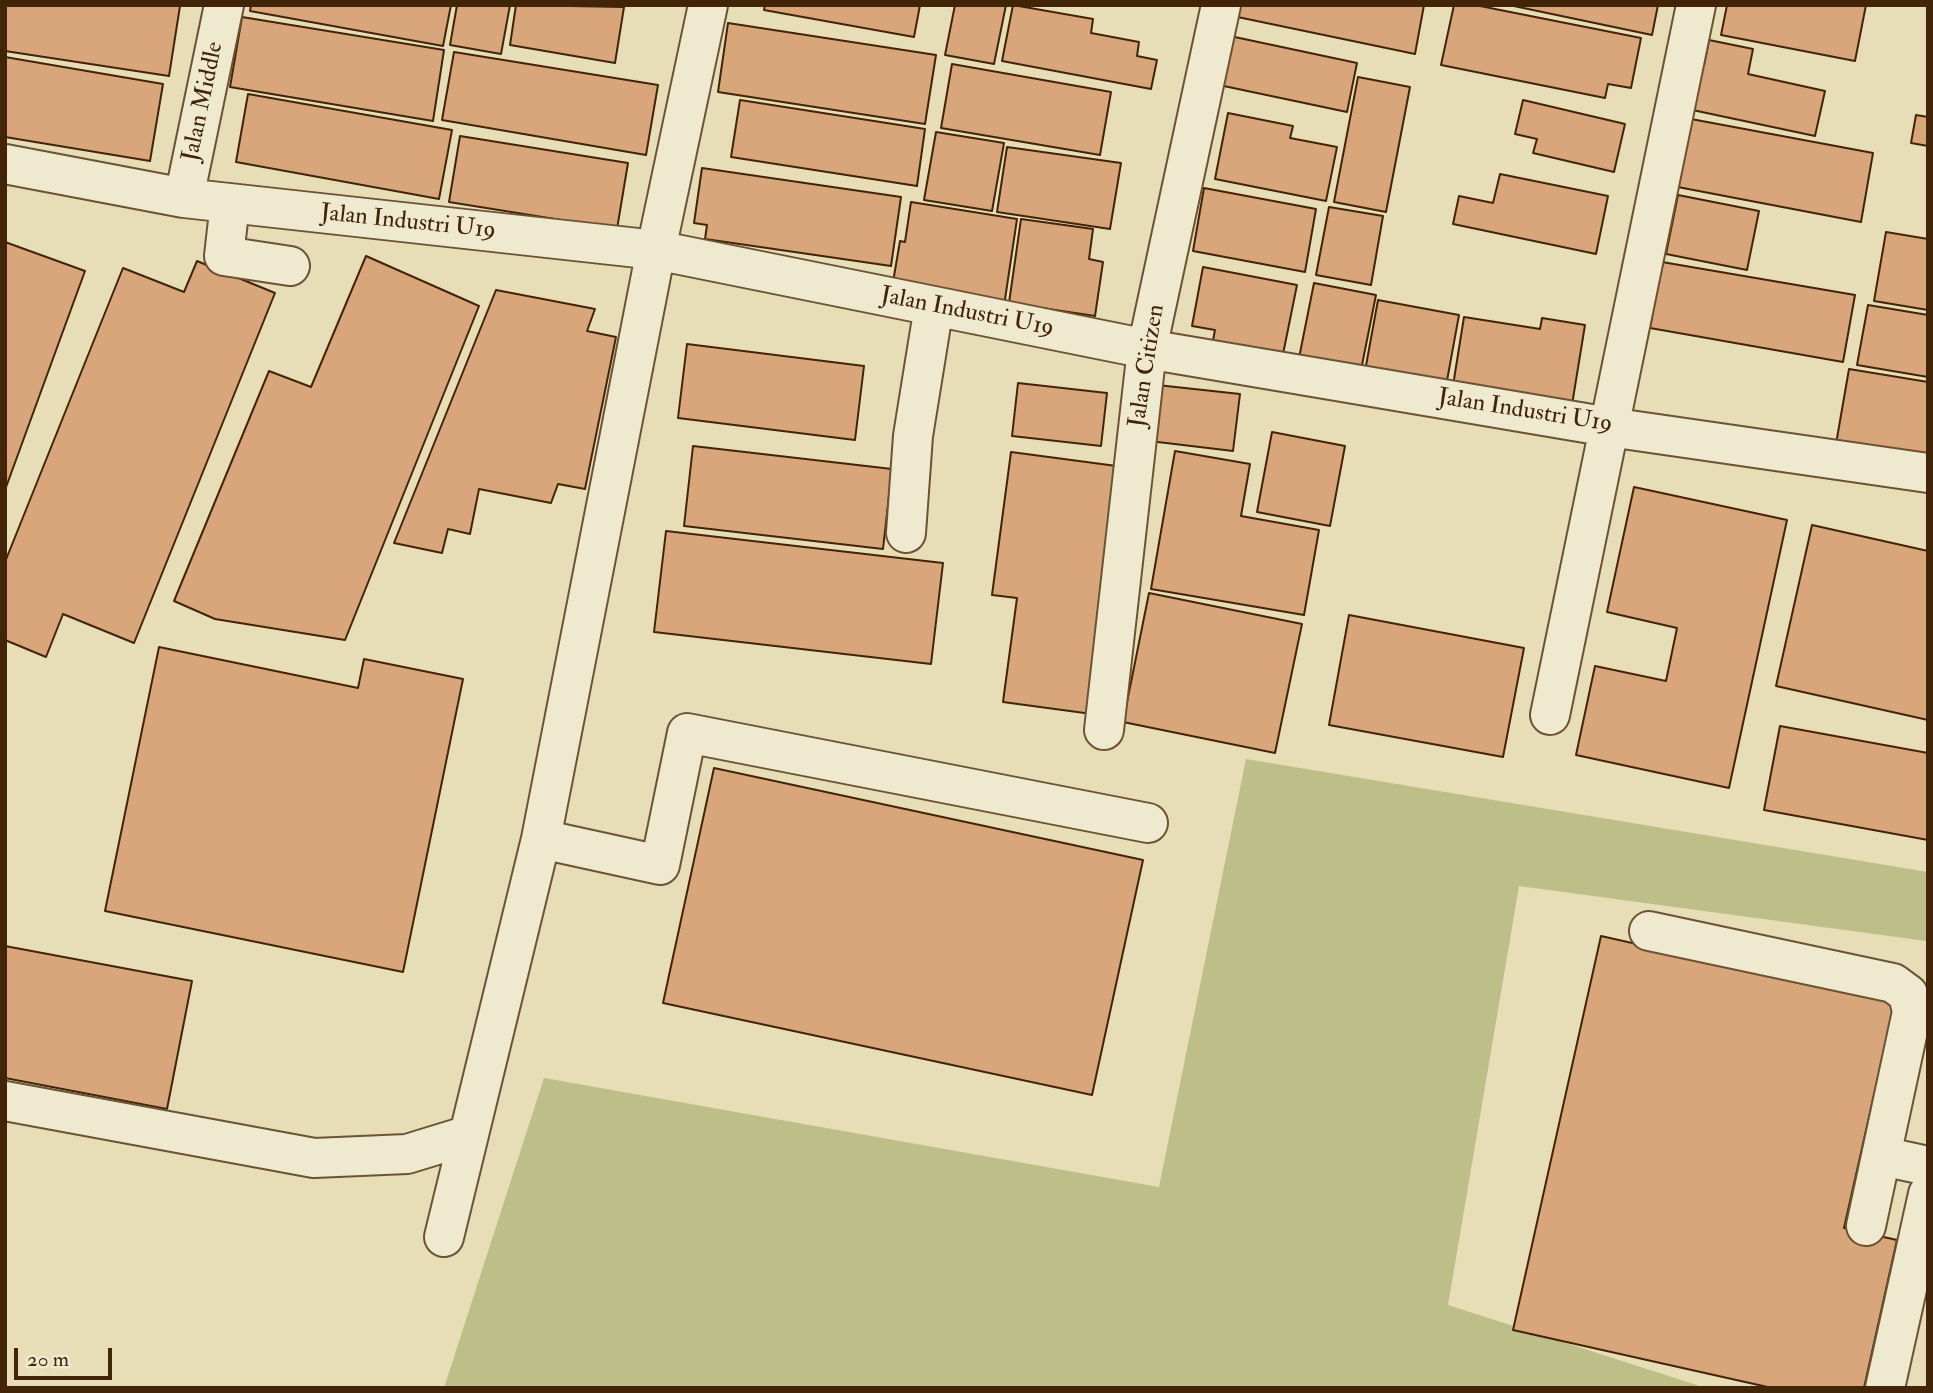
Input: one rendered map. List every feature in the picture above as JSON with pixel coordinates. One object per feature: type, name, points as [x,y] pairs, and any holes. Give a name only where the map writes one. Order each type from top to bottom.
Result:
[{"type":"street","name":"Jalan Middle","points":[[184,198],[223,5]]},
{"type":"street","points":[[444,1237],[541,839],[656,250],[708,5]]},
{"type":"street","name":"Jalan Citizen","points":[[1104,730],[1147,349],[1220,5]]},
{"type":"street","points":[[1550,715],[1696,5]]},
{"type":"street","name":"Jalan Industri U19","points":[[5,164],[184,198],[656,250],[1147,349],[1609,427],[1928,473]]},
{"type":"street","points":[[230,203],[224,256],[290,266]]},
{"type":"street","points":[[906,533],[919,387],[934,306]]},
{"type":"street","points":[[541,839],[660,865],[687,733],[1148,822]]},
{"type":"street","points":[[1649,931],[1902,987],[1908,994],[1912,1012],[1866,1226]]},
{"type":"street","points":[[5,1101],[314,1158],[407,1154],[469,1135]]},
{"type":"street","points":[[1882,1156],[1928,1166]]},
{"type":"street","points":[[1885,1388],[1928,1194]]},
{"type":"green space","points":[[1246,759],[1928,872],[1926,941],[1519,886],[1448,1305],[1706,1388],[444,1388],[544,1078],[1159,1187]]},
{"type":"building","points":[[5,5],[180,6],[169,76],[5,51]]},
{"type":"building","points":[[251,5],[451,5],[443,46],[250,11]]},
{"type":"building","points":[[457,5],[510,5],[501,54],[450,45]]},
{"type":"building","points":[[516,5],[624,7],[615,63],[510,45]]},
{"type":"building","points":[[765,5],[920,5],[914,37],[764,10]]},
{"type":"building","points":[[955,5],[1006,5],[994,64],[945,55]]},
{"type":"building","points":[[1013,5],[1093,19],[1091,33],[1139,42],[1137,56],[1157,60],[1151,89],[1002,61]]},
{"type":"building","points":[[1230,5],[1424,5],[1415,54],[1228,15]]},
{"type":"building","points":[[1454,5],[1475,5],[1641,38],[1631,88],[1608,84],[1605,98],[1441,65]]},
{"type":"building","points":[[1509,5],[1658,5],[1652,35]]},
{"type":"building","points":[[1727,5],[1866,5],[1855,61],[1721,35]]},
{"type":"building","points":[[242,17],[444,50],[433,121],[230,87]]},
{"type":"building","points":[[728,23],[936,55],[925,124],[718,92]]},
{"type":"building","points":[[1230,36],[1357,63],[1347,112],[1219,85]]},
{"type":"building","points":[[1709,40],[1753,49],[1748,74],[1825,91],[1815,136],[1683,108],[1693,63],[1704,65]]},
{"type":"building","points":[[454,52],[658,85],[646,155],[442,120]]},
{"type":"building","points":[[5,57],[163,84],[150,161],[5,137]]},
{"type":"building","points":[[952,64],[1111,92],[1100,155],[941,128]]},
{"type":"building","points":[[1358,77],[1410,87],[1386,212],[1334,202]]},
{"type":"building","points":[[248,94],[452,130],[439,199],[236,162]]},
{"type":"building","points":[[740,100],[925,129],[917,186],[731,157]]},
{"type":"building","points":[[1523,100],[1625,124],[1614,172],[1533,153],[1537,139],[1515,134]]},
{"type":"building","points":[[1228,113],[1293,126],[1290,138],[1337,147],[1326,201],[1215,179]]},
{"type":"building","points":[[1916,115],[1928,117],[1928,146],[1911,143]]},
{"type":"building","points":[[1675,116],[1873,153],[1861,222],[1662,184]]},
{"type":"building","points":[[936,132],[1004,143],[992,211],[924,200]]},
{"type":"building","points":[[460,136],[628,163],[617,229],[449,202]]},
{"type":"building","points":[[1007,147],[1121,163],[1110,229],[997,212]]},
{"type":"building","points":[[702,168],[901,197],[891,266],[705,239],[707,225],[694,223]]},
{"type":"building","points":[[1500,174],[1608,196],[1596,254],[1453,224],[1459,196],[1493,203]]},
{"type":"building","points":[[1204,188],[1316,209],[1305,272],[1193,251]]},
{"type":"building","points":[[1678,195],[1759,211],[1747,270],[1666,254]]},
{"type":"building","points":[[911,202],[1017,219],[1004,306],[892,288],[900,241],[905,242]]},
{"type":"building","points":[[1329,207],[1383,216],[1371,285],[1316,275]]},
{"type":"building","points":[[1021,219],[1093,229],[1089,259],[1103,262],[1095,316],[1009,303]]},
{"type":"building","points":[[1886,232],[1928,239],[1928,310],[1874,301]]},
{"type":"building","points":[[5,242],[85,271],[5,490]]},
{"type":"building","points":[[366,256],[479,306],[345,640],[215,619],[174,601],[269,371],[311,387]]},
{"type":"building","points":[[197,261],[275,293],[134,643],[63,614],[46,657],[5,640],[5,562],[123,268],[184,292]]},
{"type":"building","points":[[1662,262],[1855,295],[1843,362],[1650,328]]},
{"type":"building","points":[[1203,267],[1297,285],[1280,369],[1210,356],[1215,330],[1192,326]]},
{"type":"building","points":[[1314,283],[1376,295],[1359,380],[1297,368]]},
{"type":"building","points":[[496,290],[595,309],[587,331],[616,337],[585,489],[558,484],[551,503],[479,489],[470,534],[448,529],[442,553],[394,543]]},
{"type":"building","points":[[1378,300],[1459,315],[1444,397],[1363,382]]},
{"type":"building","points":[[1868,305],[1928,315],[1928,377],[1857,365]]},
{"type":"building","points":[[1464,317],[1540,329],[1542,318],[1585,325],[1570,417],[1451,398]]},
{"type":"building","points":[[687,344],[864,366],[855,440],[678,418]]},
{"type":"building","points":[[1849,369],[1928,382],[1928,460],[1836,444]]},
{"type":"building","points":[[1018,383],[1107,393],[1101,446],[1012,436]]},
{"type":"building","points":[[1148,384],[1240,394],[1233,451],[1141,440]]},
{"type":"building","points":[[1272,432],[1345,446],[1330,526],[1257,512]]},
{"type":"building","points":[[693,446],[892,469],[883,549],[684,526]]},
{"type":"building","points":[[1175,451],[1250,464],[1241,516],[1319,530],[1304,615],[1151,589]]},
{"type":"building","points":[[1011,452],[1124,467],[1092,714],[1003,702],[1017,598],[992,595]]},
{"type":"building","points":[[1634,487],[1787,520],[1729,788],[1576,755],[1595,666],[1666,681],[1677,628],[1607,612]]},
{"type":"building","points":[[1812,525],[1928,551],[1928,720],[1776,686]]},
{"type":"building","points":[[666,531],[943,563],[931,664],[654,632]]},
{"type":"building","points":[[1149,593],[1302,624],[1275,753],[1123,722]]},
{"type":"building","points":[[1349,615],[1524,648],[1503,757],[1329,725]]},
{"type":"building","points":[[159,647],[358,688],[364,659],[463,679],[403,972],[105,911]]},
{"type":"building","points":[[1780,726],[1928,753],[1928,840],[1764,810]]},
{"type":"building","points":[[714,768],[1143,860],[1092,1095],[663,1003]]},
{"type":"building","points":[[1601,936],[1895,1002],[1844,1228],[1897,1240],[1864,1388],[1772,1388],[1513,1330]]},
{"type":"building","points":[[5,946],[192,981],[167,1109],[5,1078]]}]
